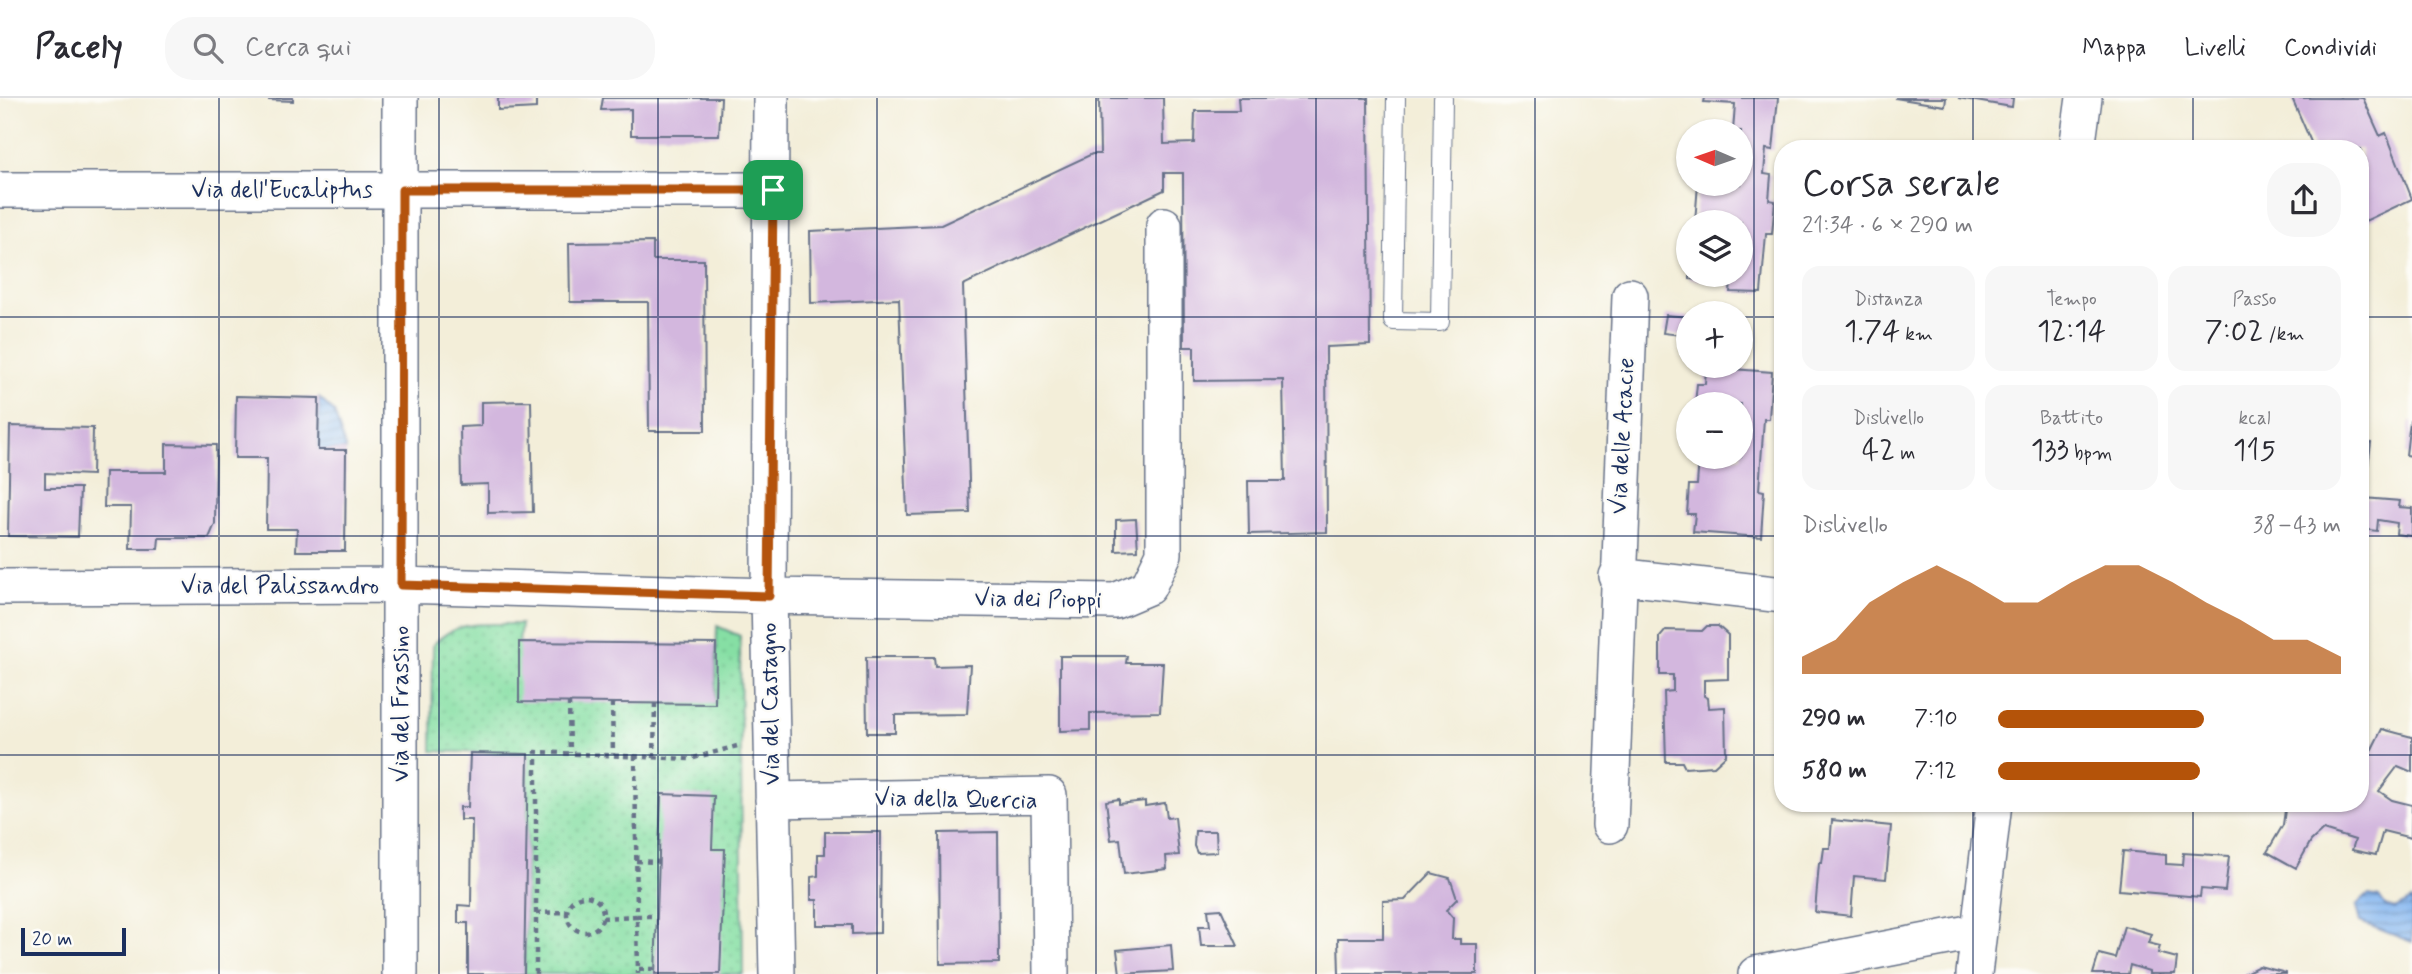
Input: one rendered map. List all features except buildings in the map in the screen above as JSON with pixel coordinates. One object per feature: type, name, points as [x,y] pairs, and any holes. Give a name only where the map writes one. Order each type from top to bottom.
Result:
[{"type":"street","name":"Via del Frassino","points":[[400,98],[400,974]]},
{"type":"street","name":"Via del Castagno","points":[[771,98],[773,190],[769,596],[777,974]]},
{"type":"street","points":[[2078,140],[2084,98]]},
{"type":"street","name":"Via dell'Eucaliptus","points":[[0,190],[773,190]]},
{"type":"street","name":"Via dei Pioppi","points":[[769,596],[1115,601],[1148,587],[1164,554],[1164,225]]},
{"type":"street","name":"Via delle Acacie","points":[[1610,825],[1617,576],[1630,296]]},
{"type":"street","points":[[1617,576],[1774,594]]},
{"type":"street","name":"Via del Palissandro","points":[[0,587],[401,585],[769,596]]},
{"type":"street","name":"Via della Quercia","points":[[773,800],[1049,795],[1051,974]]},
{"type":"street","points":[[1974,974],[1993,812]]},
{"type":"street","points":[[1756,974],[1979,931]]},
{"type":"lane","points":[[1396,98],[1393,321],[1440,322],[1443,98]]},
{"type":"path","points":[[569,702],[570,752]]},
{"type":"path","points":[[612,703],[613,754]]},
{"type":"path","points":[[654,758],[655,703]]},
{"type":"path","points":[[536,974],[536,752],[635,755],[690,760],[746,744]]},
{"type":"path","points":[[635,755],[638,971],[655,969]]},
{"type":"path","points":[[636,861],[659,862]]},
{"type":"path","points":[[589,897],[599,904],[602,918],[594,929],[583,932],[569,923],[567,912],[572,901],[589,897]]},
{"type":"path","points":[[536,913],[567,912]]},
{"type":"path","points":[[602,918],[657,916]]},
{"type":"green space","points":[[521,624],[519,642],[715,704],[717,626],[740,636],[743,974],[524,974],[528,754],[432,751],[433,645],[442,636],[462,627]]},
{"type":"water","points":[[319,398],[334,412],[346,450],[318,450]]},
{"type":"water","points":[[2368,895],[2379,897],[2385,906],[2395,909],[2412,900],[2412,942],[2360,922],[2356,906]]},
{"type":"route","points":[[402,190],[773,190],[769,596],[401,585],[402,190]]}]
